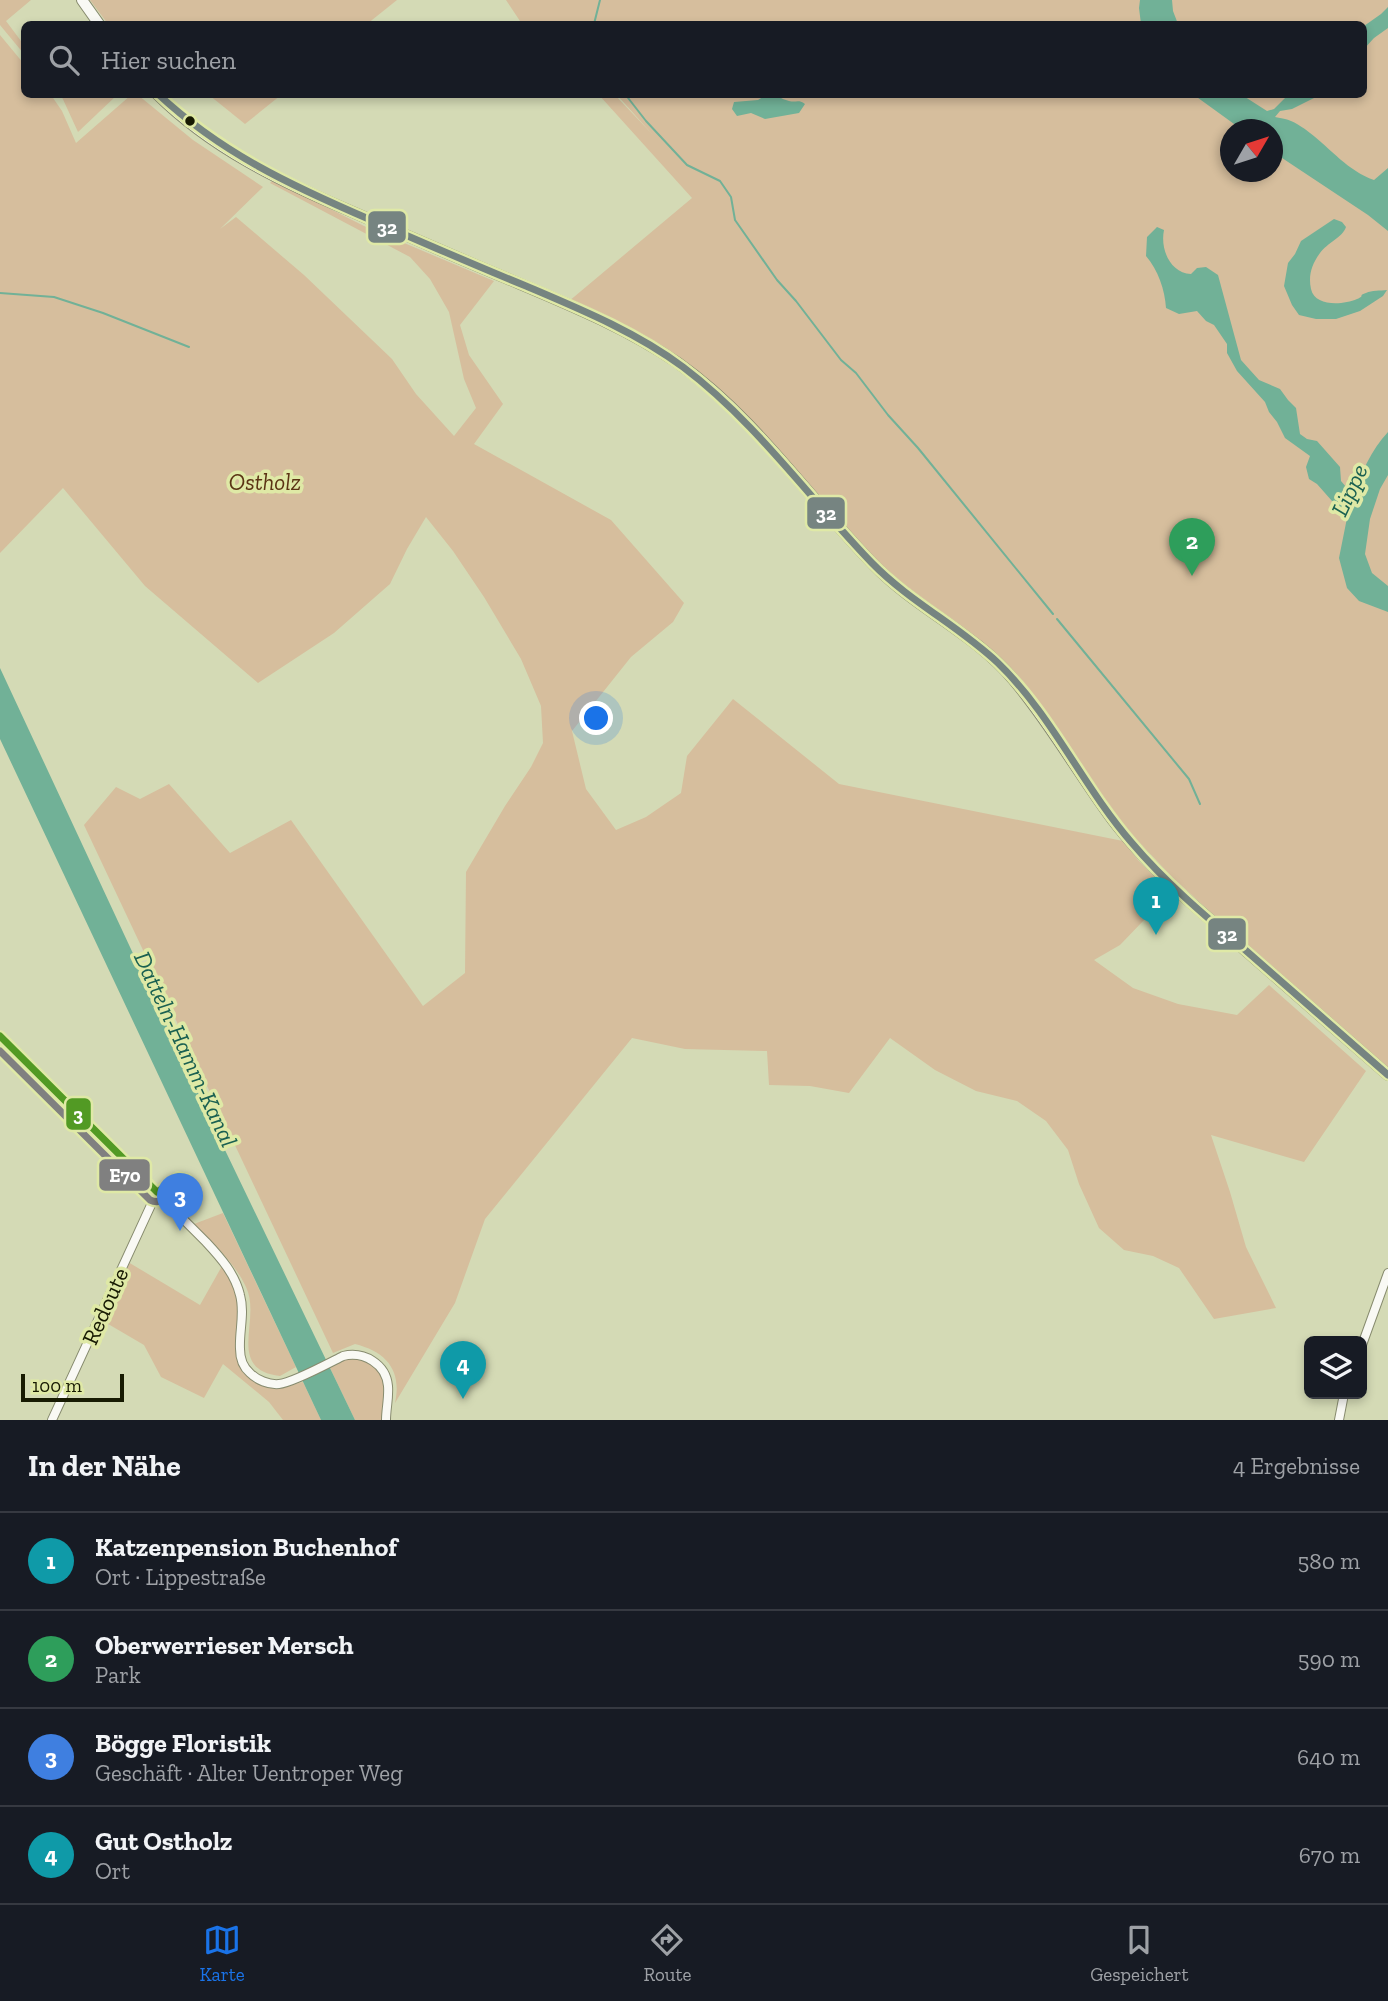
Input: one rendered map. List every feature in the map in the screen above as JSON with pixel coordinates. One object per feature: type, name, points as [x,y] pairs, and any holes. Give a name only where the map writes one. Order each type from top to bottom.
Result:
[{"type":"main road","points":[[82,0],[97,21]]},
{"type":"main road","points":[[162,98],[201,131],[273,177],[583,311],[654,348],[706,384],[755,431],[877,568],[906,594],[987,651],[1000,664],[1142,856],[1174,888],[1388,1075]]},
{"type":"street","points":[[0,1036],[206,1241],[233,1276],[241,1299],[243,1315],[240,1356],[246,1370],[264,1381],[278,1384],[343,1356],[366,1357],[386,1376],[386,1420]]},
{"type":"street","name":"Redoute","points":[[52,1420],[158,1192]]},
{"type":"street","points":[[1365,1336],[1388,1273]]},
{"type":"street","points":[[1339,1420],[1343,1399]]},
{"type":"green space","points":[[0,0],[31,0],[6,21],[21,41],[21,50],[0,25]]},
{"type":"green space","points":[[90,0],[397,0],[371,21],[106,21]]},
{"type":"green space","points":[[506,0],[1388,0],[1388,1069],[1365,1052],[1173,878],[1117,819],[998,667],[968,641],[904,598],[864,563],[753,433],[704,387],[657,351],[562,307],[692,198],[602,98],[618,98],[653,135],[620,98],[1367,98],[1367,21],[520,21]]},
{"type":"green space","name":"Ostholz","points":[[0,35],[21,60],[21,98],[53,98],[76,143],[128,98],[142,98],[193,140],[263,187],[220,229],[236,217],[304,275],[392,359],[416,394],[454,436],[476,408],[464,379],[449,312],[430,279],[410,257],[270,183],[273,180],[364,226],[494,281],[460,325],[469,355],[503,404],[474,444],[611,520],[684,603],[673,622],[631,657],[572,731],[586,789],[616,830],[646,817],[681,793],[687,756],[733,699],[839,784],[1123,841],[1170,893],[1120,945],[1094,960],[1133,988],[1178,1004],[1237,1015],[1269,985],[1366,1071],[1304,1162],[1211,1135],[1246,1247],[1276,1308],[1214,1319],[1179,1268],[1153,1256],[1124,1250],[1099,1228],[1079,1184],[1068,1150],[1046,1121],[1017,1101],[976,1091],[935,1070],[890,1038],[849,1093],[810,1086],[769,1085],[767,1051],[685,1049],[632,1038],[485,1219],[455,1303],[395,1403],[397,1392],[394,1372],[384,1358],[355,1344],[333,1353],[84,825],[116,787],[140,799],[169,784],[230,853],[291,820],[423,1006],[465,973],[466,872],[543,743],[541,706],[521,659],[484,597],[426,517],[390,584],[334,633],[258,683],[145,586],[63,488],[0,553]]},
{"type":"green space","points":[[62,98],[114,98],[78,132]]},
{"type":"green space","points":[[213,98],[277,98],[245,124]]},
{"type":"green space","points":[[223,1213],[296,1367],[280,1376],[263,1372],[254,1364],[249,1353],[250,1300],[246,1287],[229,1261],[194,1224]]},
{"type":"green space","points":[[128,1262],[200,1305],[222,1266],[238,1301],[237,1345],[240,1366],[246,1375],[262,1385],[274,1388],[303,1382],[321,1420],[283,1420],[269,1402],[223,1364],[204,1398],[161,1377],[144,1345],[103,1321]]},
{"type":"green space","points":[[349,1358],[372,1365],[382,1378],[382,1420],[355,1420],[330,1368]]},
{"type":"shaded area","points":[[1140,0],[1172,0],[1177,21],[1141,21]]},
{"type":"shaded area","points":[[1388,7],[1388,28],[1367,46],[1367,24]]},
{"type":"shaded area","points":[[781,98],[805,104],[799,113],[765,119],[751,113],[737,116],[732,109],[734,102]]},
{"type":"shaded area","points":[[1198,98],[1247,98],[1267,111],[1274,109],[1285,98],[1314,98],[1292,109],[1280,111],[1275,117],[1288,120],[1301,127],[1365,176],[1374,180],[1388,168],[1388,231],[1283,159],[1283,119],[1227,119]]},
{"type":"shaded area","points":[[1334,219],[1346,227],[1342,234],[1323,249],[1315,261],[1310,279],[1314,295],[1324,302],[1337,303],[1357,299],[1368,292],[1387,290],[1383,296],[1360,311],[1336,319],[1316,319],[1299,315],[1284,286],[1288,263],[1301,241]]},
{"type":"shaded area","points":[[1157,227],[1164,230],[1165,252],[1177,269],[1191,274],[1197,268],[1206,267],[1218,275],[1241,360],[1259,380],[1280,389],[1296,408],[1300,434],[1317,441],[1340,467],[1341,481],[1352,494],[1372,454],[1388,432],[1388,475],[1380,489],[1370,519],[1365,554],[1372,573],[1388,586],[1388,612],[1359,601],[1347,588],[1339,558],[1347,518],[1317,484],[1309,479],[1306,467],[1310,456],[1285,438],[1265,402],[1237,371],[1227,353],[1227,344],[1214,325],[1197,311],[1179,314],[1166,308],[1160,280],[1146,256],[1147,237]]},
{"type":"shaded area","points":[[0,668],[212,1123],[355,1420],[321,1420],[0,739]]},
{"type":"waterway","points":[[595,21],[600,0]]},
{"type":"waterway","points":[[628,98],[687,165],[720,181],[731,197],[735,220],[777,280],[1053,614]]},
{"type":"waterway","points":[[0,293],[54,297],[189,347]]},
{"type":"waterway","points":[[1057,619],[1189,779],[1200,804]]},
{"type":"transit line","name":"32","points":[[163,98],[232,151],[286,181],[587,313],[627,332],[683,367],[758,436],[872,563],[918,602],[983,650],[1017,683],[1114,821],[1158,871],[1199,911],[1388,1075]]},
{"type":"transit line","name":"3","points":[[0,1036],[157,1192]]},
{"type":"transit line","name":"E70","points":[[0,1051],[150,1200],[159,1202],[181,1188]]},
{"type":"transit line","name":"3","points":[[178,1177],[187,1179],[191,1186],[184,1196],[160,1190],[178,1177]]},
{"type":"place","name":"Oberwerrieser Mersch","points":[[1192,576]]},
{"type":"place","name":"Katzenpension Buchenhof","points":[[1156,935]]},
{"type":"place","name":"Bögge Floristik","points":[[180,1231]]},
{"type":"place","name":"Gut Ostholz","points":[[463,1399]]},
{"type":"water label","name":"Lippe","points":[[1349,490]]},
{"type":"water label","name":"Datteln-Hamm-Kanal","points":[[186,1049]]}]
